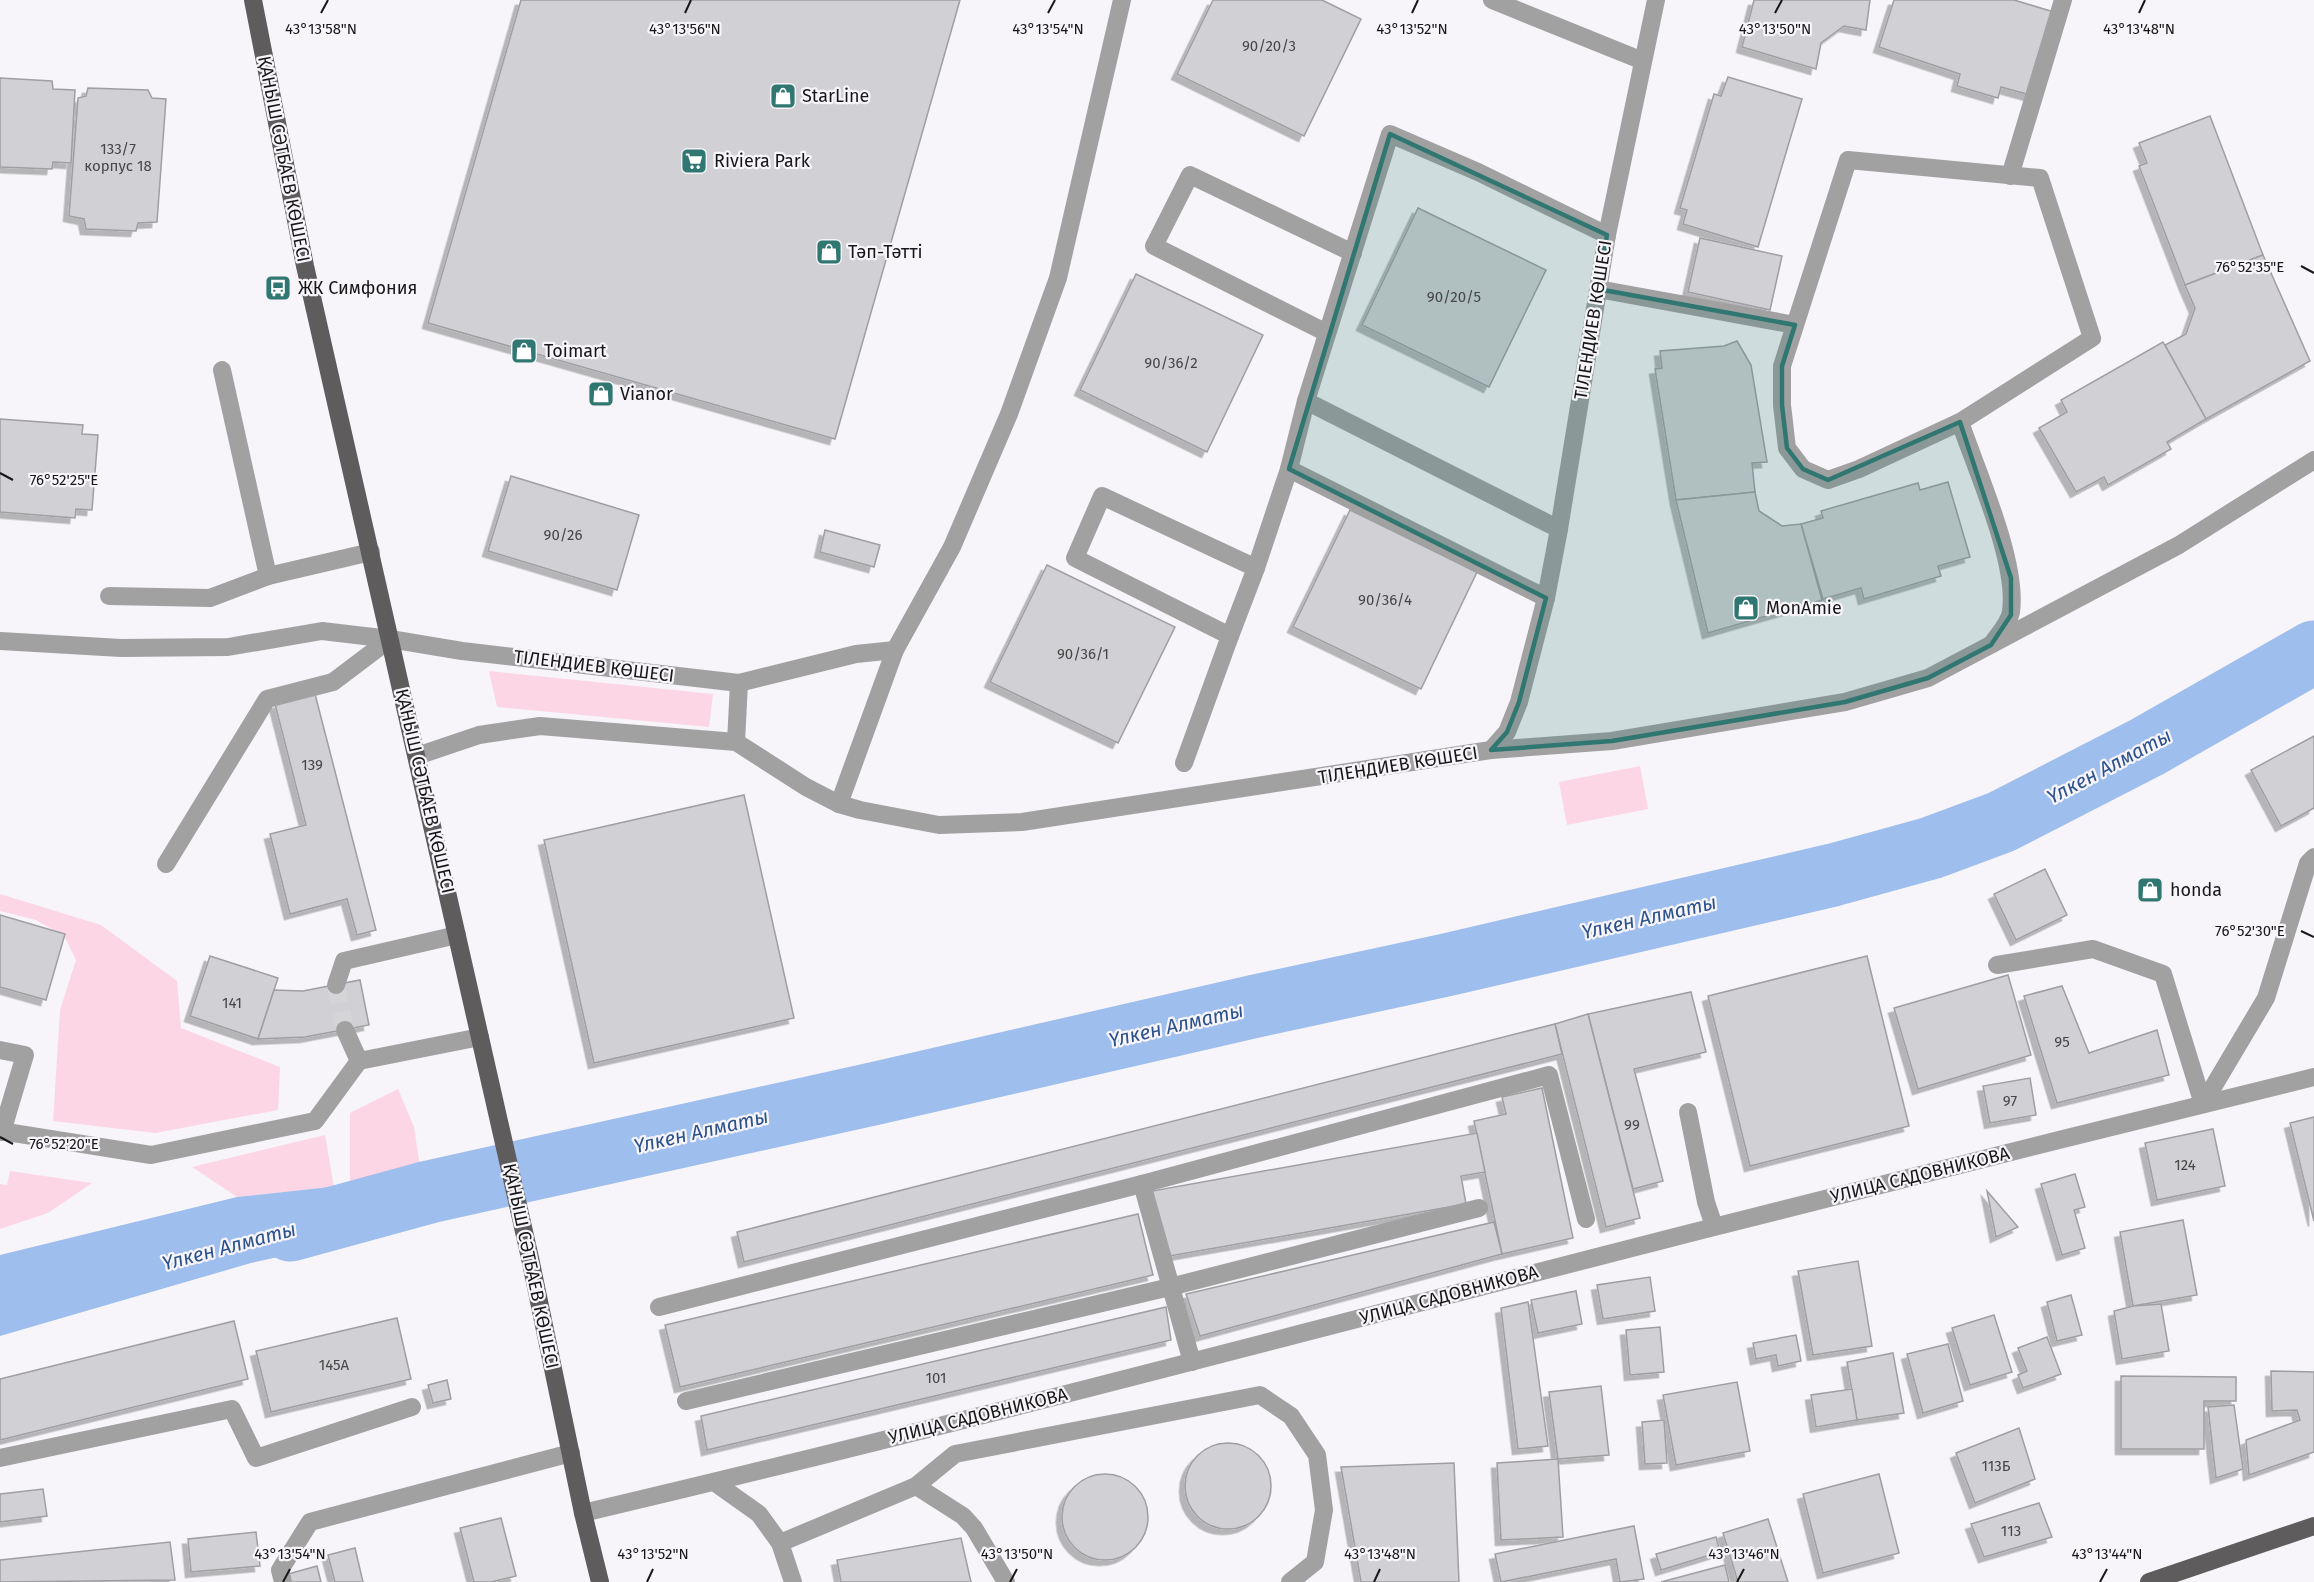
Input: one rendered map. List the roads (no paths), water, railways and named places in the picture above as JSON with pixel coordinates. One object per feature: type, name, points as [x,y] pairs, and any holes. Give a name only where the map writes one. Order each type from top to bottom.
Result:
[{"type":"main road","name":"ҚАНЫШ СӘТБАЕВ КӨШЕСІ","points":[[253,0],[305,266],[530,1257],[583,1513],[600,1582]]},
{"type":"main road","points":[[2150,1582],[2314,1526]]},
{"type":"street","points":[[839,804],[895,650],[952,548],[1009,414],[1058,278],[1122,0]]},
{"type":"street","points":[[1492,0],[1643,61]]},
{"type":"street","name":"ТІЛЕНДИЕВ КӨШЕСІ","points":[[417,756],[479,735],[540,726],[736,742],[806,787],[839,804],[939,825],[1022,822],[1491,750],[1507,732],[1519,702],[1546,598],[1607,235],[1656,0]]},
{"type":"street","points":[[2010,176],[2062,0]]},
{"type":"street","points":[[1184,763],[1256,568],[1289,469],[1306,401],[1390,134],[1478,172],[1607,235]]},
{"type":"street","points":[[1848,160],[2010,176],[2040,178],[2092,338],[1960,422],[1859,469],[1827,480],[1803,469],[1787,448],[1782,405],[1782,366],[1848,160]]},
{"type":"street","points":[[1327,333],[1155,246],[1190,175],[1353,253]]},
{"type":"street","points":[[1598,289],[1795,325]]},
{"type":"street","points":[[222,370],[268,576]]},
{"type":"street","points":[[1306,401],[1559,530]]},
{"type":"street","points":[[1960,422],[1995,521],[2011,578],[2011,615],[1991,645]]},
{"type":"street","points":[[1491,750],[1612,741],[1845,702],[1928,678],[2179,545],[2314,460]]},
{"type":"street","points":[[1289,469],[1546,598]]},
{"type":"street","points":[[1230,636],[1075,558],[1102,496],[1256,568]]},
{"type":"street","points":[[109,596],[210,598],[268,576],[371,552]]},
{"type":"street","name":"ТІЛЕНДИЕВ КӨШЕСІ","points":[[0,641],[121,648],[228,647],[322,631],[462,651],[739,683]]},
{"type":"street","points":[[166,864],[267,699],[333,682],[390,639]]},
{"type":"street","points":[[736,742],[739,683],[856,654],[895,650]]},
{"type":"street","points":[[2203,1104],[2266,998],[2308,863],[2314,857]]},
{"type":"street","points":[[336,985],[344,962],[457,934]]},
{"type":"street","points":[[1997,965],[2093,949],[2163,974],[2203,1104]]},
{"type":"street","points":[[345,1030],[359,1061]]},
{"type":"street","points":[[0,1050],[25,1055],[1,1132],[151,1155],[315,1120],[359,1061],[480,1037]]},
{"type":"street","points":[[658,1307],[1142,1184],[1549,1075],[1586,1219]]},
{"type":"street","name":"УЛИЦА САДОВНИКОВА","points":[[583,1513],[1192,1362],[1714,1226],[2314,1077]]},
{"type":"street","points":[[1688,1112],[1706,1202],[1714,1226]]},
{"type":"street","points":[[1142,1184],[1192,1362]]},
{"type":"street","points":[[686,1401],[1170,1287],[1479,1208]]},
{"type":"street","points":[[780,1543],[916,1486],[955,1454],[1260,1395],[1291,1416],[1317,1455],[1324,1509],[1315,1562],[1290,1582]]},
{"type":"street","points":[[0,1458],[232,1409],[256,1458],[412,1407]]},
{"type":"street","points":[[283,1582],[280,1570],[310,1522],[572,1454]]},
{"type":"street","points":[[714,1482],[759,1514],[780,1543],[793,1582]]},
{"type":"street","points":[[916,1486],[963,1516],[974,1528],[1006,1582]]},
{"type":"water","points":[[367,1183],[380,1235],[251,1263],[0,1336],[0,1255],[237,1197]]},
{"type":"waterway","name":"Үлкен Алматы","points":[[290,1230],[429,1192],[1446,965],[1833,875],[1931,848],[2001,822],[2147,747],[2314,652]]},
{"type":"tunnel","points":[[336,985],[345,1030]]},
{"type":"place","name":"StarLine","points":[[783,96]]},
{"type":"place","name":"Riviera Park","points":[[694,161]]},
{"type":"place","name":"Тәп-Тәтті","points":[[829,252]]},
{"type":"place","name":"ЖК Симфония","points":[[278,288]]},
{"type":"place","name":"Toimart","points":[[524,351]]},
{"type":"place","name":"Vianor","points":[[601,394]]},
{"type":"place","name":"MonAmie","points":[[1746,608]]},
{"type":"place","name":"honda","points":[[2150,890]]}]
